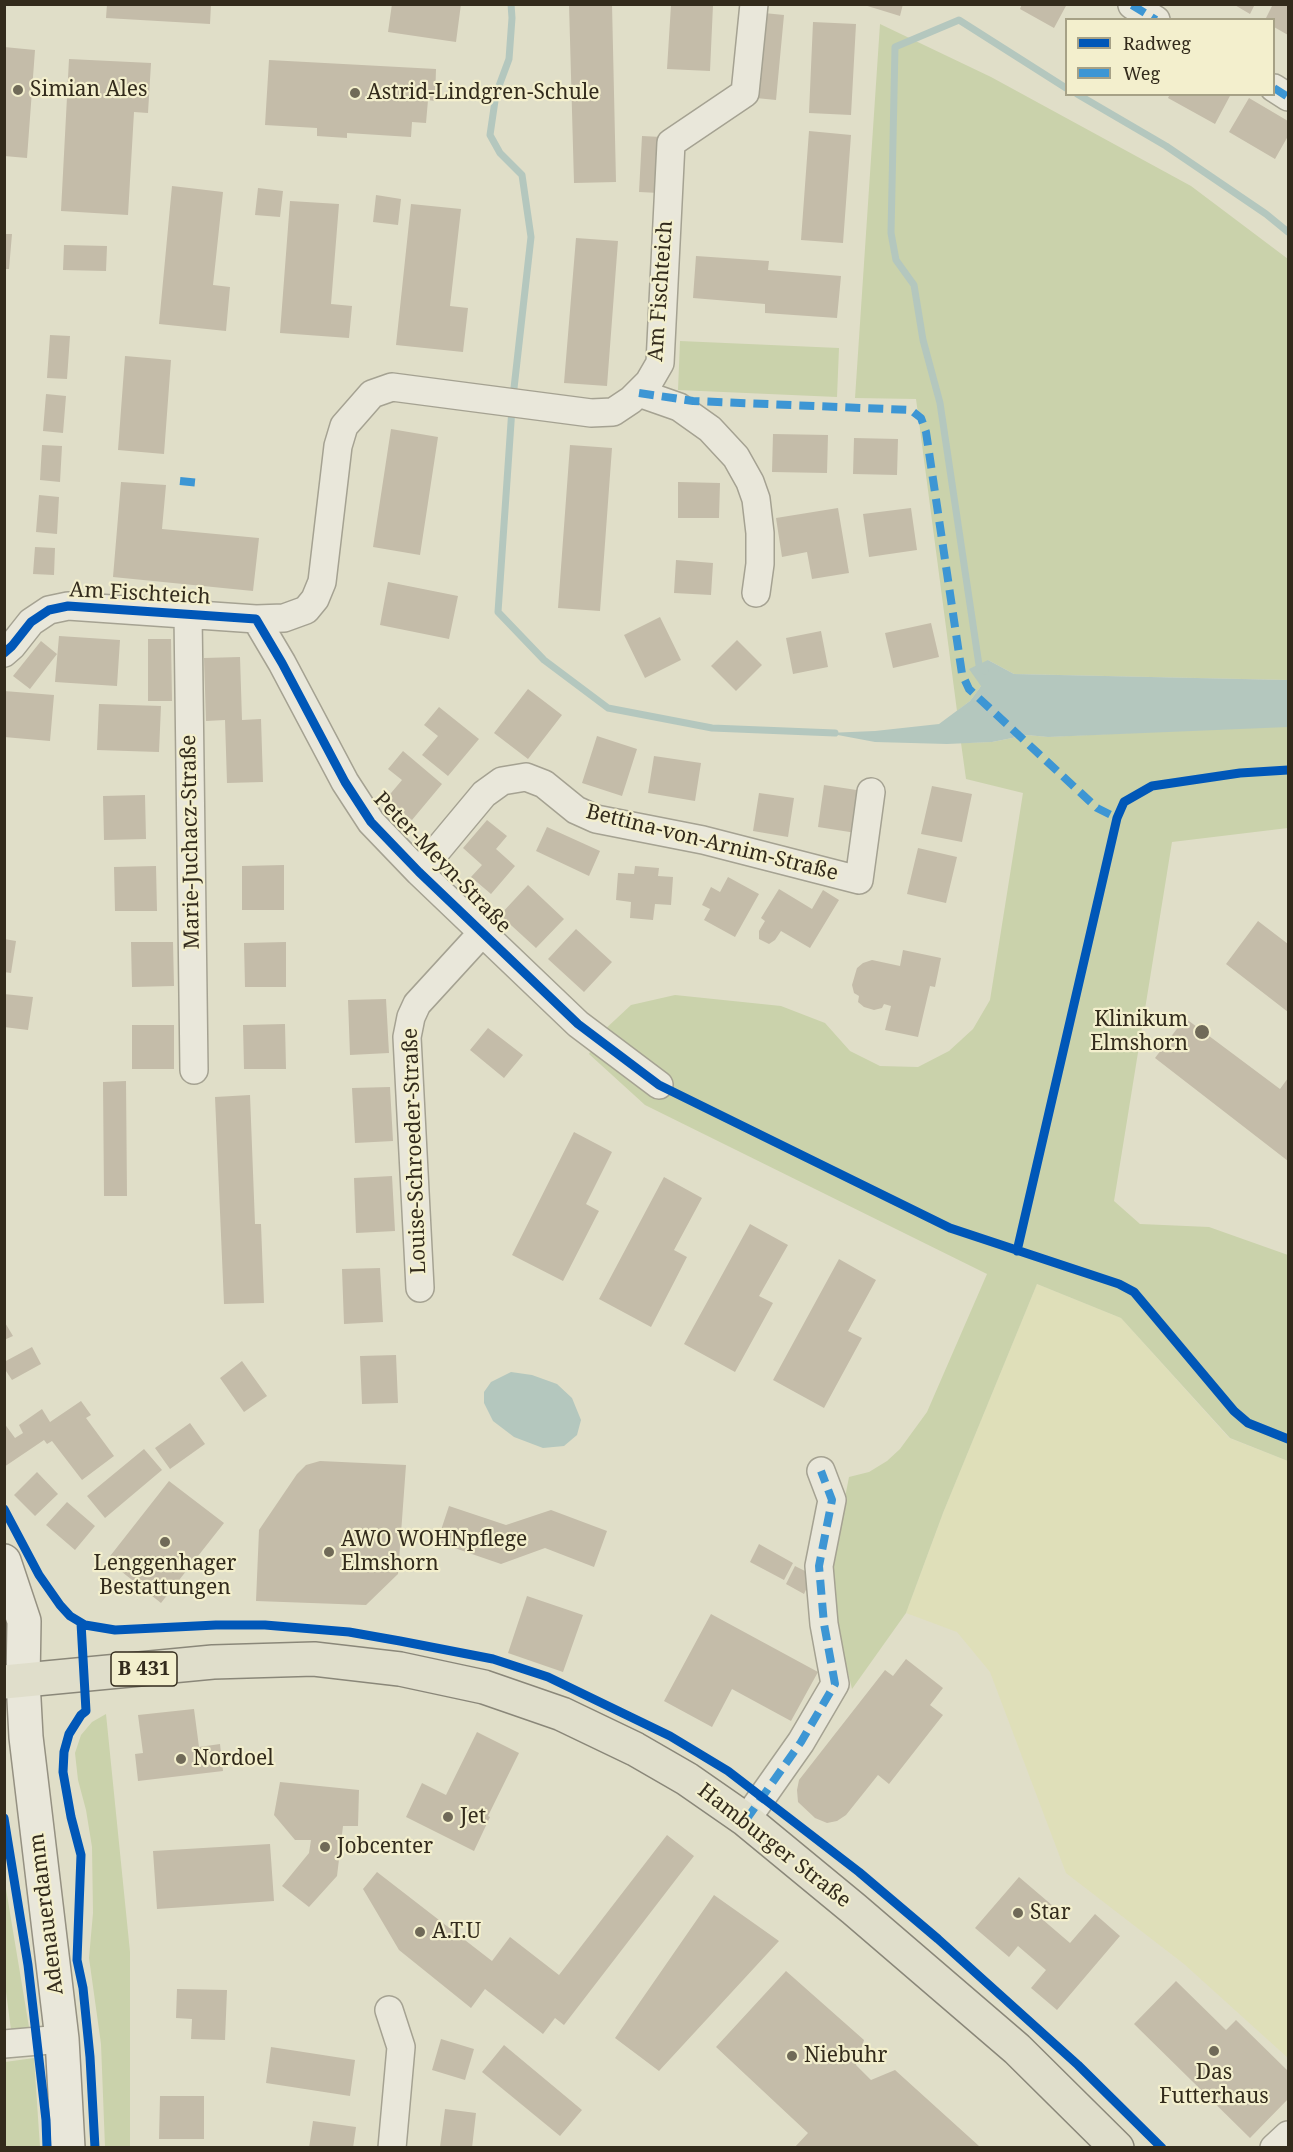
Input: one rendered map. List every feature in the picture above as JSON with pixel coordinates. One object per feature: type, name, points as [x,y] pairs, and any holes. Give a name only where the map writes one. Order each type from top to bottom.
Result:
[{"type":"main road","name":"Hamburger Straße","points":[[14,1682],[84,1673],[265,1659],[314,1659],[400,1669],[484,1687],[562,1714],[634,1749],[687,1779],[746,1820],[1017,2049],[1117,2148]]},
{"type":"street","name":"Am Fischteich","points":[[4,653],[31,622],[49,610],[68,606],[256,619],[284,618],[306,610],[315,599],[322,582],[339,446],[344,426],[372,394],[392,387],[591,413],[613,412],[631,400],[650,382],[660,363],[671,142],[745,93],[754,4]]},
{"type":"street","points":[[1132,5],[1153,18]]},
{"type":"street","points":[[1275,89],[1288,97]]},
{"type":"street","points":[[639,393],[679,407],[710,429],[736,457],[750,482],[756,499],[760,533],[760,564],[756,593]]},
{"type":"street","name":"Marie-Juchacz-Straße","points":[[188,614],[194,1070]]},
{"type":"street","name":"Peter-Meyn-Straße","points":[[256,619],[345,782],[371,822],[419,872],[578,1024],[659,1085]]},
{"type":"street","name":"Bettina-von-Arnim-Straße","points":[[419,872],[484,794],[502,781],[526,777],[543,784],[576,810],[596,819],[703,840],[859,880],[871,792]]},
{"type":"street","name":"Louise-Schroeder-Straße","points":[[420,1288],[407,1037],[411,1017],[417,1004],[482,933]]},
{"type":"street","points":[[746,1820],[801,1742],[835,1684],[824,1624],[819,1566],[832,1500],[821,1471]]},
{"type":"street","name":"Adenauerdamm","points":[[4,1560],[24,1621],[14,1682],[26,1737],[62,2039],[68,2148]]},
{"type":"street","points":[[389,2010],[401,2047],[392,2148]]},
{"type":"street","points":[[4,2044],[62,2039]]},
{"type":"street","points":[[1274,2148],[1288,2136]]},
{"type":"green space","points":[[880,24],[991,77],[1191,186],[1288,259],[1288,680],[1014,674],[988,660],[981,686],[970,701],[957,711],[916,399],[855,398]]},
{"type":"green space","points":[[680,341],[839,348],[837,397],[678,390]]},
{"type":"green space","points":[[1288,725],[1288,828],[1172,842],[1114,1201],[1140,1224],[1209,1227],[1288,1255],[1288,1461],[1230,1438],[1121,1318],[1037,1284],[943,1513],[906,1613],[852,1689],[837,1627],[831,1569],[849,1477],[869,1472],[887,1461],[900,1449],[927,1412],[987,1274],[645,1105],[589,1054],[601,1033],[631,1005],[675,995],[781,1006],[825,1023],[850,1051],[880,1066],[918,1067],[949,1051],[973,1029],[990,1000],[1023,793],[966,779],[961,743],[992,742],[1027,735],[1048,737]]},
{"type":"green space","points":[[1037,1284],[1121,1318],[1229,1438],[1288,1461],[1288,2058],[1184,1964],[1066,1873],[990,1672],[957,1632],[906,1613],[943,1513]]},
{"type":"green space","points":[[106,1714],[130,1952],[130,2147],[105,2147],[101,2044],[89,1958],[93,1913],[92,1847],[78,1780],[75,1753],[81,1735],[92,1722]]},
{"type":"green space","points":[[4,1877],[29,2027],[11,2030],[5,1984]]},
{"type":"green space","points":[[34,2058],[40,2147],[6,2147],[5,2062]]},
{"type":"shaded area","points":[[988,660],[1014,674],[1288,680],[1288,727],[1048,737],[1027,735],[992,742],[947,744],[875,742],[827,733],[875,731],[939,724],[970,701],[981,686],[969,669]]},
{"type":"shaded area","points":[[511,1372],[532,1375],[557,1384],[572,1398],[581,1420],[577,1435],[564,1446],[543,1448],[514,1437],[493,1421],[484,1403],[484,1392],[491,1382]]},
{"type":"building","points":[[107,4],[211,4],[210,24],[106,18]]},
{"type":"building","points":[[392,4],[461,4],[456,42],[388,32]]},
{"type":"building","points":[[569,4],[612,4],[616,182],[574,183]]},
{"type":"building","points":[[861,4],[903,4],[900,16]]},
{"type":"building","points":[[1022,4],[1067,4],[1054,28],[1020,9]]},
{"type":"building","points":[[1233,4],[1255,4],[1250,14]]},
{"type":"building","points":[[1273,4],[1288,4],[1288,35],[1275,28],[1275,18],[1266,18]]},
{"type":"building","points":[[671,5],[713,5],[710,71],[667,69]]},
{"type":"building","points":[[764,13],[784,15],[776,100],[756,98]]},
{"type":"building","points":[[813,22],[856,24],[851,115],[809,113]]},
{"type":"building","name":"Simian Ales","points":[[4,47],[35,50],[27,158],[4,156]]},
{"type":"building","points":[[69,59],[151,63],[148,113],[134,112],[128,215],[61,211]]},
{"type":"building","points":[[269,60],[436,69],[435,101],[428,100],[426,123],[412,122],[411,137],[347,133],[347,138],[317,136],[317,128],[265,125]]},
{"type":"building","points":[[1169,96],[1230,96],[1215,124],[1168,98]]},
{"type":"building","points":[[1249,98],[1288,121],[1288,136],[1275,159],[1229,132]]},
{"type":"building","points":[[809,131],[851,135],[843,243],[801,240]]},
{"type":"building","points":[[642,136],[661,137],[659,193],[639,192]]},
{"type":"building","points":[[172,186],[223,192],[213,285],[230,287],[226,331],[159,324]]},
{"type":"building","points":[[258,188],[283,191],[280,217],[255,215]]},
{"type":"building","points":[[376,195],[401,199],[398,225],[373,222]]},
{"type":"building","points":[[290,201],[339,204],[331,304],[352,306],[349,338],[280,333]]},
{"type":"building","points":[[411,204],[461,209],[450,306],[468,308],[463,352],[396,345]]},
{"type":"building","points":[[4,234],[12,234],[9,269],[4,269]]},
{"type":"building","points":[[576,238],[618,241],[607,386],[564,383]]},
{"type":"building","points":[[64,245],[107,246],[106,271],[63,270]]},
{"type":"building","points":[[696,256],[769,261],[768,270],[841,276],[837,318],[765,313],[765,304],[693,298]]},
{"type":"building","points":[[50,335],[70,336],[67,379],[47,378]]},
{"type":"building","points":[[125,356],[171,360],[164,454],[118,450]]},
{"type":"building","points":[[46,394],[66,396],[63,433],[43,431]]},
{"type":"building","points":[[391,429],[438,437],[420,555],[373,547]]},
{"type":"building","points":[[773,434],[828,435],[827,473],[772,472]]},
{"type":"building","points":[[854,438],[898,439],[897,475],[853,474]]},
{"type":"building","points":[[42,445],[62,446],[60,482],[40,480]]},
{"type":"building","points":[[570,445],[612,448],[600,611],[558,608]]},
{"type":"building","points":[[121,482],[166,485],[162,529],[259,538],[253,591],[113,577]]},
{"type":"building","points":[[678,482],[720,483],[719,518],[678,518]]},
{"type":"building","points":[[39,495],[59,497],[57,534],[36,532]]},
{"type":"building","points":[[838,508],[849,573],[812,579],[807,552],[782,557],[776,518]]},
{"type":"building","points":[[911,508],[917,550],[869,557],[863,514]]},
{"type":"building","points":[[35,547],[55,548],[54,575],[33,574]]},
{"type":"building","points":[[676,560],[713,563],[711,595],[674,593]]},
{"type":"building","points":[[388,582],[458,596],[449,639],[380,625]]},
{"type":"building","points":[[660,617],[681,660],[645,678],[624,635]]},
{"type":"building","points":[[931,623],[939,657],[893,668],[885,633]]},
{"type":"building","points":[[821,631],[828,667],[793,674],[786,638]]},
{"type":"building","points":[[59,636],[120,640],[117,686],[55,682]]},
{"type":"building","points":[[148,639],[171,639],[172,701],[148,701]]},
{"type":"building","points":[[737,640],[762,665],[736,691],[711,666]]},
{"type":"building","points":[[41,641],[57,654],[30,689],[13,676]]},
{"type":"building","points":[[240,657],[242,720],[261,719],[263,782],[227,783],[225,720],[206,721],[204,658]]},
{"type":"building","points":[[528,689],[562,715],[528,759],[494,733]]},
{"type":"building","points":[[4,691],[54,695],[50,741],[4,737]]},
{"type":"building","points":[[99,704],[161,706],[159,752],[97,750]]},
{"type":"building","points":[[439,707],[479,739],[448,776],[422,755],[438,736],[424,725]]},
{"type":"building","points":[[597,736],[637,749],[622,796],[582,783]]},
{"type":"building","points":[[403,751],[442,784],[412,820],[386,799],[402,780],[388,769]]},
{"type":"building","points":[[654,756],[701,763],[695,801],[648,793]]},
{"type":"building","points":[[824,785],[863,791],[856,833],[818,827]]},
{"type":"building","points":[[932,786],[972,794],[962,842],[921,834]]},
{"type":"building","points":[[759,793],[794,798],[788,837],[753,831]]},
{"type":"building","points":[[145,795],[146,839],[104,840],[103,796]]},
{"type":"building","points":[[487,820],[507,836],[496,849],[515,866],[491,894],[471,877],[482,865],[463,848]]},
{"type":"building","points":[[547,827],[600,851],[589,876],[536,851]]},
{"type":"building","points":[[918,848],[957,857],[946,903],[907,894]]},
{"type":"building","points":[[284,865],[284,910],[242,910],[242,866]]},
{"type":"building","points":[[156,866],[157,911],[115,911],[114,867]]},
{"type":"building","points":[[635,866],[659,868],[658,876],[673,877],[671,905],[655,904],[653,920],[630,918],[631,902],[616,900],[618,873],[634,874]]},
{"type":"building","points":[[728,877],[759,894],[735,937],[704,920],[710,909],[702,905],[711,887],[720,892]]},
{"type":"building","points":[[528,885],[564,919],[536,948],[500,915]]},
{"type":"building","points":[[779,889],[812,909],[823,890],[839,900],[810,948],[781,931],[769,944],[759,939],[759,931],[765,921],[761,918]]},
{"type":"building","points":[[1258,921],[1288,944],[1288,1012],[1226,964]]},
{"type":"building","points":[[576,929],[612,962],[584,992],[548,959]]},
{"type":"building","points":[[4,939],[16,941],[11,973],[4,972]]},
{"type":"building","points":[[131,942],[173,942],[174,986],[132,987]]},
{"type":"building","points":[[286,942],[286,987],[245,987],[244,943]]},
{"type":"building","points":[[903,950],[941,958],[935,987],[930,986],[918,1037],[885,1030],[891,1006],[884,1004],[882,1008],[874,1010],[864,1007],[858,1002],[859,996],[854,993],[852,985],[857,968],[863,963],[872,960],[900,966]]},
{"type":"building","points":[[4,994],[33,997],[28,1030],[4,1027]]},
{"type":"building","points":[[386,999],[389,1053],[350,1055],[348,1000]]},
{"type":"building","points":[[1185,1018],[1280,1089],[1288,1078],[1288,1161],[1155,1058]]},
{"type":"building","points":[[285,1024],[286,1069],[244,1069],[243,1025]]},
{"type":"building","points":[[132,1025],[174,1025],[174,1069],[132,1069]]},
{"type":"building","points":[[488,1028],[523,1055],[504,1078],[470,1050]]},
{"type":"building","points":[[126,1081],[127,1196],[104,1196],[103,1082]]},
{"type":"building","points":[[390,1087],[393,1141],[355,1143],[352,1088]]},
{"type":"building","points":[[250,1095],[255,1224],[261,1224],[264,1303],[224,1304],[215,1097]]},
{"type":"building","points":[[574,1132],[612,1152],[586,1204],[599,1211],[563,1281],[512,1255]]},
{"type":"building","points":[[392,1176],[395,1231],[356,1233],[354,1178]]},
{"type":"building","points":[[664,1177],[702,1198],[674,1250],[687,1257],[651,1327],[599,1299]]},
{"type":"building","points":[[750,1224],[788,1245],[759,1296],[773,1303],[735,1372],[684,1344]]},
{"type":"building","points":[[839,1259],[876,1280],[848,1331],[862,1338],[824,1408],[773,1380]]},
{"type":"building","points":[[380,1268],[383,1322],[344,1324],[342,1269]]},
{"type":"building","points":[[4,1321],[13,1336],[4,1340]]},
{"type":"building","points":[[32,1347],[41,1364],[12,1380],[4,1368],[4,1362]]},
{"type":"building","points":[[396,1355],[398,1403],[362,1404],[360,1356]]},
{"type":"building","points":[[242,1361],[267,1396],[244,1412],[220,1378]]},
{"type":"building","points":[[81,1401],[91,1415],[86,1418],[114,1456],[82,1480],[52,1441],[47,1444],[44,1440],[4,1467],[4,1423],[15,1438],[23,1433],[19,1425],[42,1409],[50,1422]]},
{"type":"building","points":[[190,1423],[205,1444],[170,1469],[155,1448]]},
{"type":"building","points":[[144,1449],[162,1470],[105,1518],[87,1496]]},
{"type":"building","name":"AWO WOHNpflege Elmshorn","points":[[320,1461],[406,1465],[398,1574],[366,1605],[256,1601],[259,1530],[297,1474],[306,1465]]},
{"type":"building","points":[[37,1472],[58,1494],[35,1516],[14,1495]]},
{"type":"building","name":"Lenggenhager Bestattungen","points":[[169,1481],[224,1523],[161,1603],[107,1560]]},
{"type":"building","points":[[67,1502],[95,1526],[75,1550],[46,1525]]},
{"type":"building","points":[[449,1506],[506,1525],[551,1510],[607,1531],[594,1567],[545,1548],[501,1564],[437,1542]]},
{"type":"building","points":[[759,1544],[793,1563],[784,1580],[750,1562]]},
{"type":"building","points":[[795,1566],[813,1575],[804,1594],[786,1584]]},
{"type":"building","points":[[527,1596],[583,1615],[563,1672],[508,1653]]},
{"type":"building","points":[[711,1614],[818,1672],[791,1721],[732,1689],[712,1727],[664,1701]]},
{"type":"building","points":[[906,1659],[943,1688],[930,1705],[943,1715],[889,1784],[878,1775],[846,1815],[837,1821],[827,1823],[815,1818],[798,1802],[799,1780],[885,1670],[893,1676]]},
{"type":"building","points":[[194,1709],[199,1747],[220,1744],[223,1771],[138,1781],[135,1754],[143,1753],[138,1715]]},
{"type":"building","points":[[477,1732],[519,1753],[488,1816],[490,1817],[474,1851],[406,1817],[422,1783],[446,1795]]},
{"type":"building","name":"Jobcenter","points":[[280,1782],[359,1790],[358,1826],[343,1826],[337,1876],[309,1907],[282,1886],[309,1853],[311,1840],[295,1840],[274,1815]]},
{"type":"building","name":"A.T.U","points":[[667,1835],[694,1856],[564,2025],[555,2018],[543,2034],[485,1989],[471,2008],[399,1950],[363,1889],[377,1872],[492,1961],[510,1937],[559,1975]]},
{"type":"building","points":[[270,1844],[274,1901],[157,1909],[153,1851]]},
{"type":"building","points":[[1019,1877],[1053,1906],[1042,1919],[1070,1943],[1095,1914],[1120,1936],[1057,2010],[1031,1988],[1046,1970],[1018,1946],[1009,1957],[975,1928]]},
{"type":"building","points":[[714,1895],[779,1941],[659,2071],[615,2038]]},
{"type":"building","name":"Niebuhr","points":[[786,1971],[864,2040],[856,2065],[871,2080],[895,2070],[979,2146],[978,2148],[794,2148],[808,2133],[716,2047]]},
{"type":"building","name":"Das Futterhaus","points":[[1176,1981],[1226,2030],[1236,2020],[1288,2071],[1288,2099],[1250,2138],[1134,2024]]},
{"type":"building","points":[[177,1989],[227,1990],[225,2040],[191,2039],[192,2019],[176,2018]]},
{"type":"building","points":[[441,2039],[474,2049],[465,2080],[432,2070]]},
{"type":"building","points":[[504,2045],[582,2110],[560,2136],[482,2072]]},
{"type":"building","points":[[271,2047],[355,2060],[350,2096],[266,2083]]},
{"type":"building","points":[[160,2096],[204,2096],[204,2139],[159,2139]]},
{"type":"building","points":[[445,2109],[476,2113],[472,2148],[440,2147]]},
{"type":"building","points":[[313,2121],[356,2127],[353,2148],[309,2148]]},
{"type":"waterway","points":[[511,4],[509,59],[496,94],[490,135],[500,153],[522,175],[531,237],[513,397]]},
{"type":"waterway","points":[[985,671],[979,665],[940,403],[923,340],[914,285],[896,260],[891,233],[895,47],[959,20],[1065,87]]},
{"type":"waterway","points":[[1080,96],[1166,146],[1266,214],[1288,232]]},
{"type":"waterway","points":[[512,408],[498,612],[544,660],[608,708],[712,728],[835,733]]},
{"type":"marked path","points":[[1132,5],[1153,18]]},
{"type":"marked path","points":[[1275,89],[1288,97]]},
{"type":"marked path","points":[[639,393],[693,401],[911,410],[921,418],[926,432],[962,674],[969,689],[1097,808],[1117,818]]},
{"type":"marked path","points":[[180,481],[199,483]]},
{"type":"marked path","points":[[746,1820],[801,1742],[835,1684],[824,1624],[819,1566],[832,1500],[821,1471]]},
{"type":"cycle path","points":[[4,653],[31,622],[49,610],[68,606],[256,619],[345,782],[371,822],[419,872],[578,1024],[659,1085],[950,1228],[1119,1284],[1134,1292],[1234,1411],[1248,1423],[1288,1439]]},
{"type":"cycle path","points":[[1017,1251],[1117,818],[1124,802],[1152,786],[1240,773],[1288,770]]},
{"type":"cycle path","points":[[4,1509],[39,1575],[70,1616],[85,1625],[115,1630],[265,1625],[349,1632],[400,1641],[493,1659],[548,1677],[670,1736],[728,1771],[859,1872],[938,1939],[1078,2065],[1162,2148]]},
{"type":"cycle path","points":[[81,1623],[86,1711],[69,1734],[64,1752],[63,1772],[81,1855],[77,1960],[83,1988],[90,2057],[95,2148]]},
{"type":"cycle path","points":[[4,1818],[28,1965],[46,2120],[47,2148]]},
{"type":"place","name":"Simian Ales","points":[[18,90]]},
{"type":"place","name":"Astrid-Lindgren-Schule","points":[[355,93]]},
{"type":"place","name":"Klinikum Elmshorn","points":[[1202,1032]]},
{"type":"place","name":"Lenggenhager Bestattungen","points":[[165,1542]]},
{"type":"place","name":"AWO WOHNpflege Elmshorn","points":[[329,1552]]},
{"type":"place","name":"Nordoel","points":[[181,1759]]},
{"type":"place","name":"Jet","points":[[448,1817]]},
{"type":"place","name":"Jobcenter","points":[[325,1847]]},
{"type":"place","name":"Star","points":[[1018,1913]]},
{"type":"place","name":"A.T.U","points":[[420,1932]]},
{"type":"place","name":"Das Futterhaus","points":[[1214,2051]]},
{"type":"place","name":"Niebuhr","points":[[792,2056]]}]
